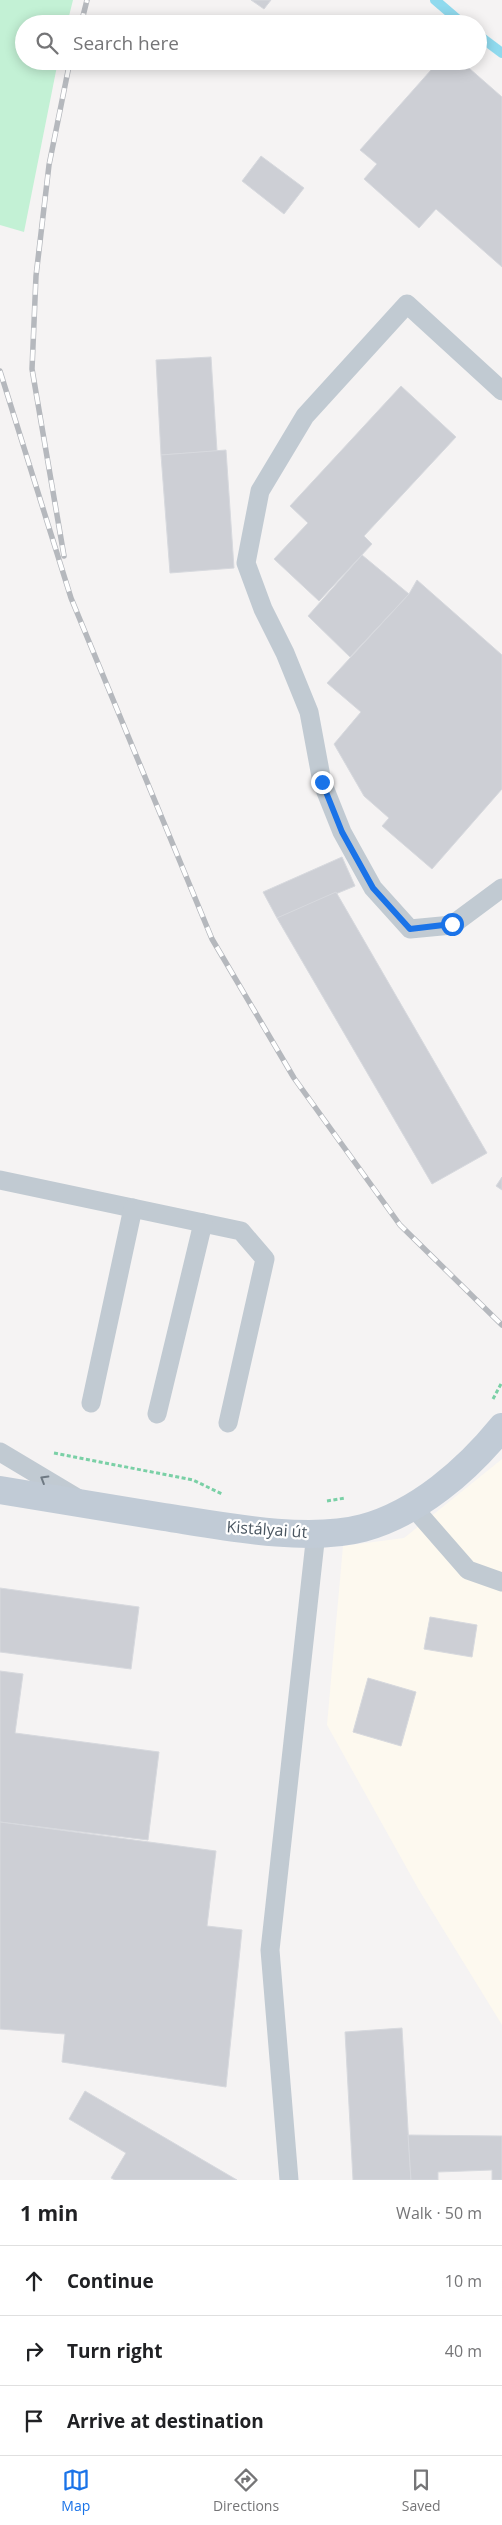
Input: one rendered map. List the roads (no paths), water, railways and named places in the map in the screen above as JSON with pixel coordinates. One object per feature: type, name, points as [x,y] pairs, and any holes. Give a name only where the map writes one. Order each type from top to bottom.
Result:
[{"type":"main road","name":"Kistályai út","points":[[0,1490],[242,1530],[316,1533],[363,1528],[413,1507],[454,1475],[490,1442],[495,1417]]},
{"type":"lane","points":[[502,391],[407,304],[305,416],[260,491],[246,563],[263,609],[285,653],[309,712],[322,782],[342,832],[373,888],[410,929],[452,924],[502,888]]},
{"type":"lane","points":[[0,1180],[241,1231],[265,1259],[228,1423]]},
{"type":"lane","points":[[91,1404],[133,1208]]},
{"type":"lane","points":[[157,1414],[203,1223]]},
{"type":"lane","points":[[0,1452],[86,1504]]},
{"type":"lane","points":[[413,1507],[468,1570],[502,1582]]},
{"type":"lane","points":[[289,2180],[270,1950],[316,1533]]},
{"type":"waterway","points":[[435,0],[452,15]]},
{"type":"waterway","points":[[487,42],[502,53]]},
{"type":"railway","points":[[83,15],[87,0]]},
{"type":"railway","points":[[64,556],[32,369],[36,276],[49,165],[68,70]]},
{"type":"railway","points":[[0,371],[71,598],[212,939],[294,1078],[400,1225],[502,1325]]}]
